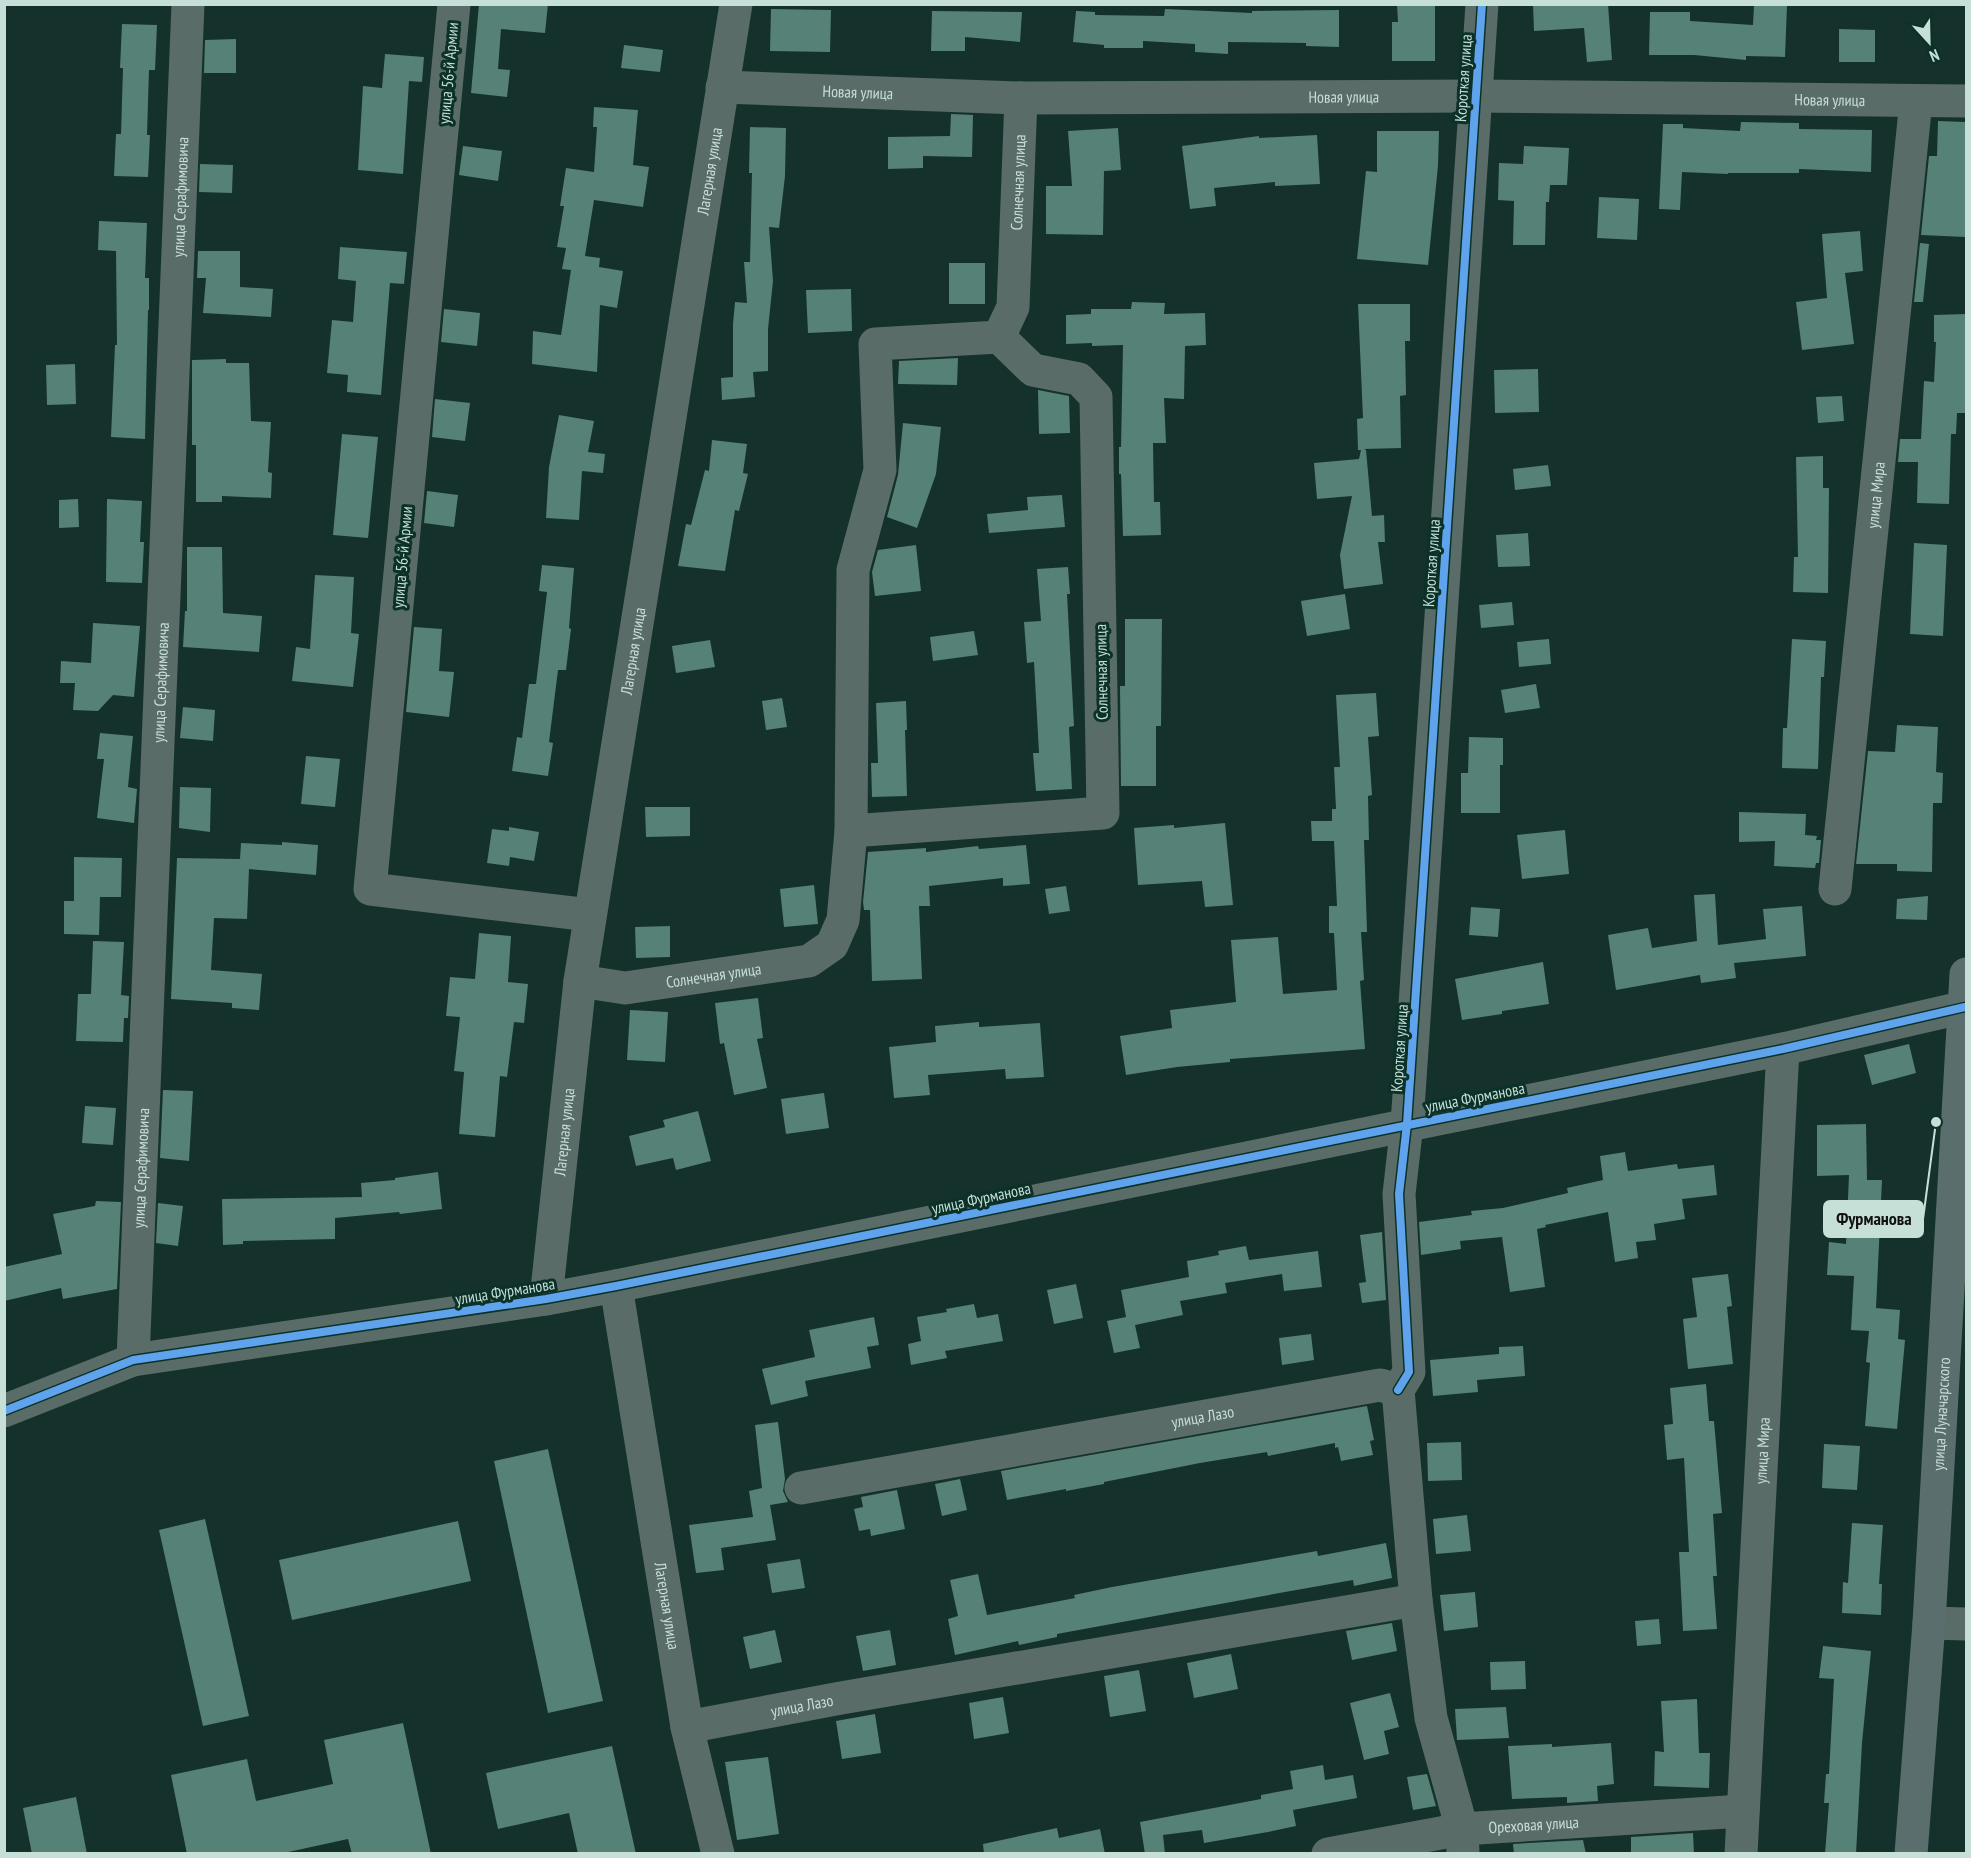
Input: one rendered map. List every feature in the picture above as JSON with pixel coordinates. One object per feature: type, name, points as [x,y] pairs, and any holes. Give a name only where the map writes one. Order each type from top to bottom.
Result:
[{"type":"main road","name":"улица Луначарского","points":[[1911,1854],[1929,1623],[1963,1108],[1966,974]]},
{"type":"street","name":"улица Серафимовича","points":[[133,1360],[188,4]]},
{"type":"street","name":"улица 56-й Армии","points":[[454,4],[370,889],[590,915]]},
{"type":"street","name":"Лагерная улица","points":[[546,1299],[580,981],[735,4]]},
{"type":"street","name":"Короткая улица","points":[[1398,1390],[1410,1372],[1399,1194],[1407,1124],[1482,4]]},
{"type":"street","name":"Новая улица","points":[[722,87],[1021,98],[1475,96],[1966,101]]},
{"type":"street","name":"Солнечная улица","points":[[999,337],[1013,307],[1021,98]]},
{"type":"street","name":"улица Мира","points":[[1835,889],[1916,101]]},
{"type":"street","name":"Солнечная улица","points":[[580,981],[625,988],[808,961],[832,945],[843,921],[851,831],[853,570],[880,470],[875,344],[999,337],[1032,370],[1079,379],[1096,397],[1103,813],[851,831]]},
{"type":"street","name":"улица Фурманова","points":[[4,1412],[133,1360],[546,1299],[616,1286],[1782,1049],[1965,1007]]},
{"type":"street","name":"улица Мира","points":[[1741,1854],[1782,1049]]},
{"type":"street","name":"Лагерная улица","points":[[616,1286],[687,1727],[718,1854]]},
{"type":"street","name":"улица Лазо","points":[[801,1488],[1380,1385],[1398,1390]]},
{"type":"street","points":[[1398,1390],[1416,1600],[1431,1718],[1463,1841]]},
{"type":"street","name":"улица Лазо","points":[[687,1727],[841,1698],[1416,1600]]},
{"type":"street","points":[[1929,1623],[1966,1624]]},
{"type":"street","name":"Ореховая улица","points":[[1328,1854],[1743,1811]]},
{"type":"building","points":[[479,4],[548,4],[545,33],[501,29],[498,69],[510,70],[507,97],[471,93]]},
{"type":"building","points":[[1397,4],[1435,4],[1435,61],[1392,61],[1392,22],[1398,22]]},
{"type":"building","points":[[1533,4],[1608,4],[1612,60],[1587,62],[1584,28],[1534,31]]},
{"type":"building","points":[[1754,5],[1787,6],[1785,57],[1746,56],[1746,60],[1694,55],[1649,55],[1650,12],[1690,12],[1690,21],[1753,25]]},
{"type":"building","points":[[771,9],[831,10],[830,52],[770,51]]},
{"type":"building","points":[[1165,9],[1252,13],[1252,11],[1339,10],[1339,47],[1306,46],[1306,43],[1228,42],[1228,54],[1195,52],[1195,44],[1143,41],[1143,48],[1104,48],[1104,45],[1073,42],[1076,11],[1095,12],[1095,15],[1164,16]]},
{"type":"building","points":[[932,11],[1022,12],[1020,42],[965,37],[965,51],[931,51]]},
{"type":"building","points":[[122,24],[157,25],[155,70],[149,70],[148,177],[114,176],[116,134],[121,134]]},
{"type":"building","points":[[1839,29],[1875,30],[1875,62],[1839,62]]},
{"type":"building","points":[[236,39],[236,73],[204,73],[205,40]]},
{"type":"building","points":[[624,45],[663,50],[660,72],[621,68]]},
{"type":"building","points":[[385,54],[424,57],[422,82],[409,81],[403,174],[358,170],[363,86],[382,88]]},
{"type":"building","points":[[594,107],[638,110],[633,165],[649,167],[643,207],[594,200],[585,256],[600,258],[599,267],[623,271],[617,308],[600,305],[597,372],[532,364],[533,331],[561,335],[571,270],[562,269],[566,248],[557,247],[564,206],[560,206],[566,168],[594,172],[597,127],[593,127]]},
{"type":"building","points":[[951,114],[973,115],[972,157],[923,156],[923,168],[888,169],[888,137],[950,136]]},
{"type":"building","points":[[1938,121],[1966,122],[1966,237],[1921,235],[1929,156],[1937,156]]},
{"type":"building","points":[[1741,122],[1799,123],[1799,129],[1872,130],[1871,172],[1799,169],[1799,173],[1682,172],[1680,210],[1659,209],[1663,124],[1683,124],[1683,128],[1740,131]]},
{"type":"building","points":[[750,127],[786,128],[785,176],[779,228],[769,227],[773,281],[768,329],[768,371],[753,372],[755,397],[722,400],[721,378],[733,377],[735,302],[747,303],[744,262],[750,262],[752,173],[749,173]]},
{"type":"building","points":[[1118,128],[1121,170],[1104,171],[1103,235],[1046,234],[1046,186],[1072,186],[1068,131]]},
{"type":"building","points":[[1377,131],[1439,131],[1438,166],[1428,265],[1357,259],[1366,171],[1377,172]]},
{"type":"building","points":[[1317,135],[1320,184],[1275,186],[1275,182],[1214,188],[1216,206],[1190,209],[1182,146],[1259,136],[1259,138]]},
{"type":"building","points":[[463,146],[502,151],[498,181],[459,175]]},
{"type":"building","points":[[1524,146],[1569,148],[1567,185],[1550,185],[1549,202],[1546,202],[1545,245],[1513,245],[1514,201],[1498,200],[1499,163],[1523,164]]},
{"type":"building","points":[[200,164],[233,165],[232,193],[199,192]]},
{"type":"building","points":[[1599,197],[1639,199],[1637,240],[1597,238]]},
{"type":"building","points":[[99,221],[147,223],[145,278],[149,278],[149,310],[145,439],[111,437],[115,345],[117,345],[116,251],[98,250]]},
{"type":"building","points":[[1860,231],[1863,271],[1845,273],[1854,344],[1802,350],[1796,302],[1827,298],[1822,234]]},
{"type":"building","points":[[1920,243],[1929,244],[1923,302],[1914,302]]},
{"type":"building","points":[[340,247],[407,252],[404,284],[390,283],[381,395],[347,392],[348,375],[327,373],[332,320],[353,322],[356,281],[338,279]]},
{"type":"building","points":[[198,251],[240,251],[240,287],[273,289],[271,317],[203,313],[206,278],[197,278]]},
{"type":"building","points":[[949,263],[985,263],[985,304],[949,304]]},
{"type":"building","points":[[851,289],[852,331],[808,333],[806,290]]},
{"type":"building","points":[[1132,302],[1165,303],[1164,314],[1205,313],[1206,345],[1185,346],[1184,399],[1164,398],[1166,443],[1153,443],[1154,502],[1160,502],[1161,535],[1123,536],[1119,447],[1121,447],[1123,345],[1066,344],[1066,315],[1091,314],[1091,309],[1131,309]]},
{"type":"building","points":[[1358,304],[1410,304],[1410,341],[1405,341],[1406,395],[1400,396],[1401,448],[1364,449],[1366,450],[1372,516],[1384,515],[1385,542],[1378,542],[1383,584],[1344,589],[1340,555],[1352,496],[1317,499],[1314,463],[1359,459],[1361,450],[1358,450],[1357,419],[1363,418]]},
{"type":"building","points":[[444,309],[480,313],[477,346],[441,342]]},
{"type":"building","points":[[1965,314],[1966,413],[1957,413],[1956,434],[1951,434],[1949,504],[1917,503],[1918,462],[1898,462],[1900,439],[1921,439],[1924,381],[1934,382],[1936,342],[1934,342],[1934,315]]},
{"type":"building","points":[[958,358],[957,385],[898,384],[899,361]]},
{"type":"building","points":[[226,359],[226,363],[249,363],[251,421],[271,422],[268,472],[272,473],[271,498],[222,496],[222,502],[196,502],[196,445],[192,445],[192,360]]},
{"type":"building","points":[[75,364],[76,404],[47,405],[46,365]]},
{"type":"building","points":[[1538,369],[1539,412],[1495,413],[1494,370]]},
{"type":"building","points":[[1038,390],[1069,396],[1070,433],[1039,434]]},
{"type":"building","points":[[1842,396],[1844,421],[1818,423],[1816,397]]},
{"type":"building","points":[[435,399],[470,403],[465,441],[432,437]]},
{"type":"building","points":[[559,415],[594,421],[588,452],[605,454],[603,473],[582,471],[579,520],[546,518],[549,467]]},
{"type":"building","points":[[903,423],[941,427],[936,474],[917,528],[887,517],[898,475]]},
{"type":"building","points":[[342,434],[378,437],[368,538],[333,535]]},
{"type":"building","points":[[712,440],[747,444],[743,473],[748,474],[739,511],[735,510],[725,571],[678,566],[686,524],[691,525],[705,470],[709,471]]},
{"type":"building","points":[[1823,456],[1823,488],[1829,488],[1828,593],[1793,592],[1794,557],[1798,557],[1796,457]]},
{"type":"building","points":[[1548,465],[1551,486],[1515,490],[1513,469]]},
{"type":"building","points":[[427,491],[458,495],[454,527],[424,523]]},
{"type":"building","points":[[1062,495],[1065,527],[989,533],[987,514],[1028,510],[1027,497]]},
{"type":"building","points":[[78,499],[79,527],[59,528],[59,500]]},
{"type":"building","points":[[107,499],[142,501],[140,542],[144,542],[142,583],[106,582]]},
{"type":"building","points":[[1528,533],[1530,566],[1498,567],[1496,535]]},
{"type":"building","points":[[1914,543],[1947,545],[1943,636],[1910,634]]},
{"type":"building","points":[[916,545],[921,591],[875,596],[872,572],[878,550]]},
{"type":"building","points":[[187,547],[222,547],[223,613],[262,616],[259,652],[183,647],[185,611],[187,611]]},
{"type":"building","points":[[542,565],[574,568],[566,670],[558,670],[549,742],[553,743],[548,776],[512,771],[517,737],[522,738],[529,684],[536,684],[547,592],[539,591]]},
{"type":"building","points":[[1068,567],[1070,594],[1067,594],[1074,726],[1069,727],[1072,789],[1036,791],[1033,753],[1039,753],[1034,662],[1027,663],[1024,622],[1041,621],[1037,569]]},
{"type":"building","points":[[315,575],[354,577],[351,633],[359,634],[353,687],[292,681],[296,647],[310,649]]},
{"type":"building","points":[[1345,594],[1350,629],[1307,636],[1301,601]]},
{"type":"building","points":[[1512,602],[1514,625],[1481,628],[1479,605]]},
{"type":"building","points":[[1125,619],[1162,619],[1161,726],[1156,726],[1156,786],[1121,786],[1120,686],[1125,686]]},
{"type":"building","points":[[93,623],[140,626],[134,697],[113,695],[98,711],[73,710],[75,683],[60,683],[61,661],[91,663]]},
{"type":"building","points":[[414,627],[442,629],[439,671],[454,672],[449,717],[406,712]]},
{"type":"building","points":[[974,631],[978,655],[933,661],[930,637]]},
{"type":"building","points":[[1549,639],[1551,664],[1519,667],[1517,642]]},
{"type":"building","points":[[1792,639],[1826,641],[1824,677],[1821,677],[1818,769],[1782,768],[1783,728],[1787,728]]},
{"type":"building","points":[[710,640],[715,667],[676,673],[672,646]]},
{"type":"building","points":[[1536,684],[1540,708],[1505,713],[1501,690]]},
{"type":"building","points":[[1376,693],[1379,736],[1368,737],[1372,795],[1368,796],[1369,840],[1364,840],[1367,932],[1361,932],[1364,980],[1360,981],[1365,1049],[1230,1059],[1230,1062],[1126,1075],[1120,1036],[1172,1028],[1170,1010],[1236,1002],[1231,940],[1278,937],[1283,994],[1337,990],[1334,933],[1329,933],[1329,906],[1337,906],[1334,841],[1312,841],[1311,821],[1332,821],[1332,809],[1336,809],[1334,767],[1340,767],[1336,695]]},
{"type":"building","points":[[782,698],[787,727],[766,730],[762,701]]},
{"type":"building","points":[[906,701],[907,796],[872,797],[871,763],[878,763],[876,703]]},
{"type":"building","points":[[183,707],[215,710],[213,741],[180,738]]},
{"type":"building","points":[[1897,725],[1938,727],[1936,772],[1943,773],[1942,803],[1933,803],[1932,872],[1897,871],[1897,864],[1856,864],[1868,751],[1895,752]]},
{"type":"building","points":[[100,733],[133,736],[128,787],[137,789],[134,823],[97,818],[104,759],[97,759]]},
{"type":"building","points":[[1469,737],[1503,738],[1503,765],[1500,765],[1500,813],[1461,813],[1461,773],[1468,773]]},
{"type":"building","points":[[306,756],[340,759],[335,807],[301,804]]},
{"type":"building","points":[[180,787],[211,788],[210,832],[179,828]]},
{"type":"building","points":[[645,807],[690,807],[690,836],[646,837]]},
{"type":"building","points":[[1739,812],[1806,814],[1805,835],[1817,836],[1816,840],[1821,840],[1819,863],[1816,863],[1815,868],[1774,866],[1775,841],[1739,842]]},
{"type":"building","points":[[1225,823],[1233,905],[1205,907],[1202,881],[1138,885],[1134,828],[1174,825],[1174,828]]},
{"type":"building","points":[[509,827],[539,832],[534,861],[510,857],[509,866],[487,863],[492,829],[509,831]]},
{"type":"building","points":[[1565,830],[1569,874],[1522,879],[1517,835]]},
{"type":"building","points":[[282,842],[318,845],[316,875],[249,869],[247,919],[214,918],[211,970],[262,974],[259,1010],[232,1008],[232,1003],[171,999],[177,858],[240,859],[241,843],[282,845]]},
{"type":"building","points":[[1026,845],[1030,884],[1003,886],[1003,878],[929,886],[930,906],[919,906],[922,979],[872,981],[870,910],[864,910],[863,902],[868,852],[926,848],[926,852],[978,846],[979,849]]},
{"type":"building","points":[[74,857],[122,858],[121,897],[100,897],[99,935],[64,934],[64,901],[74,901]]},
{"type":"building","points":[[814,885],[818,924],[784,927],[780,889]]},
{"type":"building","points":[[1066,886],[1070,911],[1049,914],[1045,889]]},
{"type":"building","points":[[1715,894],[1718,945],[1766,939],[1763,909],[1802,906],[1806,956],[1734,963],[1736,978],[1701,983],[1700,975],[1616,990],[1608,935],[1648,928],[1652,948],[1697,941],[1694,895]]},
{"type":"building","points":[[1928,896],[1927,920],[1896,919],[1897,899]]},
{"type":"building","points":[[1471,907],[1500,909],[1498,937],[1469,935]]},
{"type":"building","points":[[670,926],[670,957],[636,958],[635,927]]},
{"type":"building","points":[[479,933],[511,936],[508,982],[528,984],[524,1023],[514,1022],[507,1077],[500,1076],[495,1137],[459,1134],[464,1072],[454,1071],[460,1017],[446,1016],[450,977],[475,979]]},
{"type":"building","points":[[93,941],[124,942],[121,995],[129,996],[128,1018],[124,1018],[123,1042],[76,1041],[78,994],[91,994]]},
{"type":"building","points":[[1543,962],[1549,1004],[1462,1020],[1455,979]]},
{"type":"building","points":[[758,998],[763,1038],[757,1039],[767,1088],[734,1095],[724,1043],[720,1044],[715,1003]]},
{"type":"building","points":[[630,1010],[668,1012],[665,1062],[627,1060]]},
{"type":"building","points":[[979,1022],[979,1027],[1040,1023],[1044,1077],[1006,1079],[1005,1069],[928,1075],[930,1095],[894,1098],[889,1047],[936,1042],[935,1026]]},
{"type":"building","points":[[1909,1044],[1916,1073],[1872,1085],[1864,1055]]},
{"type":"building","points":[[163,1090],[193,1091],[189,1161],[160,1158]]},
{"type":"building","points":[[824,1093],[829,1128],[786,1134],[781,1099]]},
{"type":"building","points":[[85,1106],[116,1108],[113,1145],[82,1143]]},
{"type":"building","points":[[698,1111],[711,1161],[676,1170],[673,1158],[636,1166],[629,1136],[665,1127],[663,1120]]},
{"type":"building","points":[[1866,1124],[1867,1180],[1882,1180],[1876,1308],[1900,1310],[1898,1339],[1905,1340],[1897,1429],[1865,1426],[1870,1363],[1866,1362],[1869,1331],[1851,1330],[1854,1276],[1827,1275],[1829,1242],[1846,1244],[1849,1175],[1817,1176],[1817,1125]]},
{"type":"building","points":[[1625,1152],[1628,1171],[1677,1164],[1678,1169],[1714,1165],[1717,1195],[1682,1199],[1685,1219],[1654,1224],[1656,1240],[1636,1242],[1638,1258],[1615,1262],[1608,1212],[1545,1225],[1546,1227],[1537,1229],[1545,1287],[1510,1292],[1502,1237],[1460,1241],[1461,1249],[1421,1255],[1419,1222],[1472,1215],[1471,1211],[1503,1208],[1568,1193],[1567,1188],[1603,1180],[1600,1156]]},
{"type":"building","points":[[438,1172],[442,1209],[335,1218],[335,1239],[243,1241],[243,1244],[223,1245],[222,1199],[362,1197],[361,1183],[395,1180],[395,1178]]},
{"type":"building","points":[[96,1201],[121,1202],[117,1289],[63,1299],[61,1288],[4,1301],[4,1267],[62,1254],[53,1214],[95,1206]]},
{"type":"building","points":[[158,1203],[183,1206],[178,1246],[156,1243]]},
{"type":"building","points":[[1382,1232],[1386,1300],[1362,1303],[1359,1283],[1366,1282],[1360,1235]]},
{"type":"building","points":[[1246,1246],[1249,1260],[1318,1251],[1322,1287],[1284,1291],[1282,1274],[1225,1283],[1227,1293],[1180,1301],[1183,1315],[1135,1325],[1140,1348],[1114,1353],[1107,1321],[1126,1317],[1121,1290],[1189,1277],[1187,1261],[1219,1255],[1218,1251]]},
{"type":"building","points":[[1728,1274],[1732,1306],[1727,1307],[1733,1364],[1688,1369],[1683,1319],[1697,1317],[1692,1278]]},
{"type":"building","points":[[1076,1284],[1083,1318],[1054,1324],[1047,1290]]},
{"type":"building","points":[[974,1304],[977,1318],[998,1314],[1003,1341],[945,1351],[947,1358],[911,1365],[908,1344],[921,1341],[917,1317]]},
{"type":"building","points":[[874,1317],[879,1345],[867,1347],[871,1368],[805,1381],[808,1396],[771,1405],[762,1369],[815,1357],[809,1330]]},
{"type":"building","points":[[1311,1334],[1314,1360],[1282,1365],[1279,1338]]},
{"type":"building","points":[[1523,1346],[1525,1376],[1477,1380],[1478,1392],[1433,1396],[1430,1360],[1499,1354],[1499,1347]]},
{"type":"building","points":[[1706,1384],[1709,1421],[1714,1421],[1722,1513],[1713,1514],[1717,1576],[1713,1576],[1717,1629],[1683,1631],[1679,1552],[1689,1552],[1684,1458],[1667,1460],[1664,1425],[1673,1424],[1670,1388]]},
{"type":"building","points":[[1367,1406],[1374,1440],[1370,1441],[1373,1455],[1341,1461],[1335,1443],[1268,1456],[1267,1452],[1200,1463],[1104,1482],[1104,1484],[1007,1500],[1001,1471]]},
{"type":"building","points":[[778,1422],[785,1479],[783,1491],[788,1502],[770,1505],[776,1540],[721,1548],[724,1570],[696,1573],[689,1525],[753,1517],[749,1491],[762,1488],[755,1425]]},
{"type":"building","points":[[1461,1442],[1462,1480],[1428,1481],[1427,1443]]},
{"type":"building","points":[[1824,1444],[1860,1446],[1857,1490],[1822,1488]]},
{"type":"building","points":[[548,1449],[603,1701],[548,1713],[494,1461]]},
{"type":"building","points":[[960,1479],[967,1510],[942,1516],[935,1484]]},
{"type":"building","points":[[897,1490],[905,1529],[871,1536],[870,1529],[859,1531],[854,1509],[863,1507],[861,1497]]},
{"type":"building","points":[[1467,1515],[1471,1551],[1436,1554],[1433,1519]]},
{"type":"building","points":[[205,1519],[249,1716],[203,1726],[159,1530]]},
{"type":"building","points":[[458,1521],[471,1581],[292,1620],[279,1560]]},
{"type":"building","points":[[1852,1523],[1883,1525],[1879,1584],[1882,1584],[1881,1615],[1842,1613],[1843,1582],[1848,1583]]},
{"type":"building","points":[[1386,1543],[1392,1578],[1354,1586],[1353,1580],[1057,1634],[1057,1637],[1019,1645],[1018,1641],[955,1655],[948,1619],[958,1616],[950,1580],[978,1574],[987,1615],[1075,1598],[1074,1595],[1112,1587],[1317,1551],[1318,1556]]},
{"type":"building","points":[[800,1559],[805,1588],[772,1593],[767,1564]]},
{"type":"building","points":[[1475,1592],[1478,1627],[1444,1631],[1440,1595]]},
{"type":"building","points":[[1659,1619],[1661,1644],[1637,1646],[1635,1621]]},
{"type":"building","points":[[1392,1623],[1397,1651],[1352,1660],[1346,1631]]},
{"type":"building","points":[[775,1630],[782,1662],[750,1669],[743,1637]]},
{"type":"building","points":[[890,1630],[896,1665],[863,1671],[856,1636]]},
{"type":"building","points":[[1823,1646],[1871,1651],[1862,1743],[1856,1854],[1825,1854],[1829,1803],[1824,1803],[1826,1774],[1829,1774],[1834,1679],[1819,1678]]},
{"type":"building","points":[[1231,1654],[1238,1689],[1194,1698],[1187,1663]]},
{"type":"building","points":[[1525,1661],[1526,1689],[1491,1690],[1490,1662]]},
{"type":"building","points":[[1139,1670],[1146,1711],[1110,1717],[1104,1676]]},
{"type":"building","points":[[1390,1693],[1399,1727],[1384,1731],[1389,1754],[1364,1760],[1350,1703]]},
{"type":"building","points":[[1003,1697],[1009,1733],[974,1739],[969,1703]]},
{"type":"building","points":[[1697,1699],[1699,1753],[1710,1753],[1709,1788],[1654,1786],[1655,1751],[1664,1752],[1661,1701]]},
{"type":"building","points":[[1506,1707],[1509,1738],[1457,1740],[1455,1709]]},
{"type":"building","points":[[875,1714],[881,1753],[842,1759],[836,1721]]},
{"type":"building","points":[[403,1723],[431,1854],[352,1854],[348,1839],[279,1854],[187,1854],[171,1775],[247,1759],[256,1801],[333,1784],[324,1740]]},
{"type":"building","points":[[1611,1743],[1614,1784],[1597,1786],[1598,1801],[1567,1803],[1567,1797],[1512,1799],[1508,1746],[1552,1744],[1552,1747]]},
{"type":"building","points":[[612,1746],[636,1854],[578,1854],[569,1813],[498,1829],[486,1773]]},
{"type":"building","points":[[768,1757],[779,1834],[737,1840],[725,1762]]},
{"type":"building","points":[[1323,1765],[1325,1780],[1353,1775],[1357,1798],[1293,1810],[1296,1826],[1268,1832],[1204,1843],[1202,1830],[1163,1835],[1165,1854],[1145,1854],[1140,1822],[1261,1799],[1261,1795],[1293,1789],[1290,1771]]},
{"type":"building","points":[[1427,1774],[1436,1806],[1413,1810],[1407,1777]]},
{"type":"building","points":[[76,1797],[87,1854],[32,1854],[23,1808]]},
{"type":"building","points":[[1057,1828],[1059,1838],[1100,1829],[1105,1854],[984,1854],[983,1844]]},
{"type":"building","points":[[1693,1833],[1694,1854],[1631,1854],[1631,1837]]},
{"type":"building","points":[[1583,1840],[1586,1854],[1514,1854],[1513,1844]]},
{"type":"cycle path","points":[[1398,1390],[1409,1372],[1399,1194],[1407,1124],[1482,4]]},
{"type":"cycle path","points":[[4,1411],[133,1360],[546,1299],[616,1286],[1783,1049],[1965,1007]]},
{"type":"place","name":"Фурманова","points":[[1936,1122]]}]
